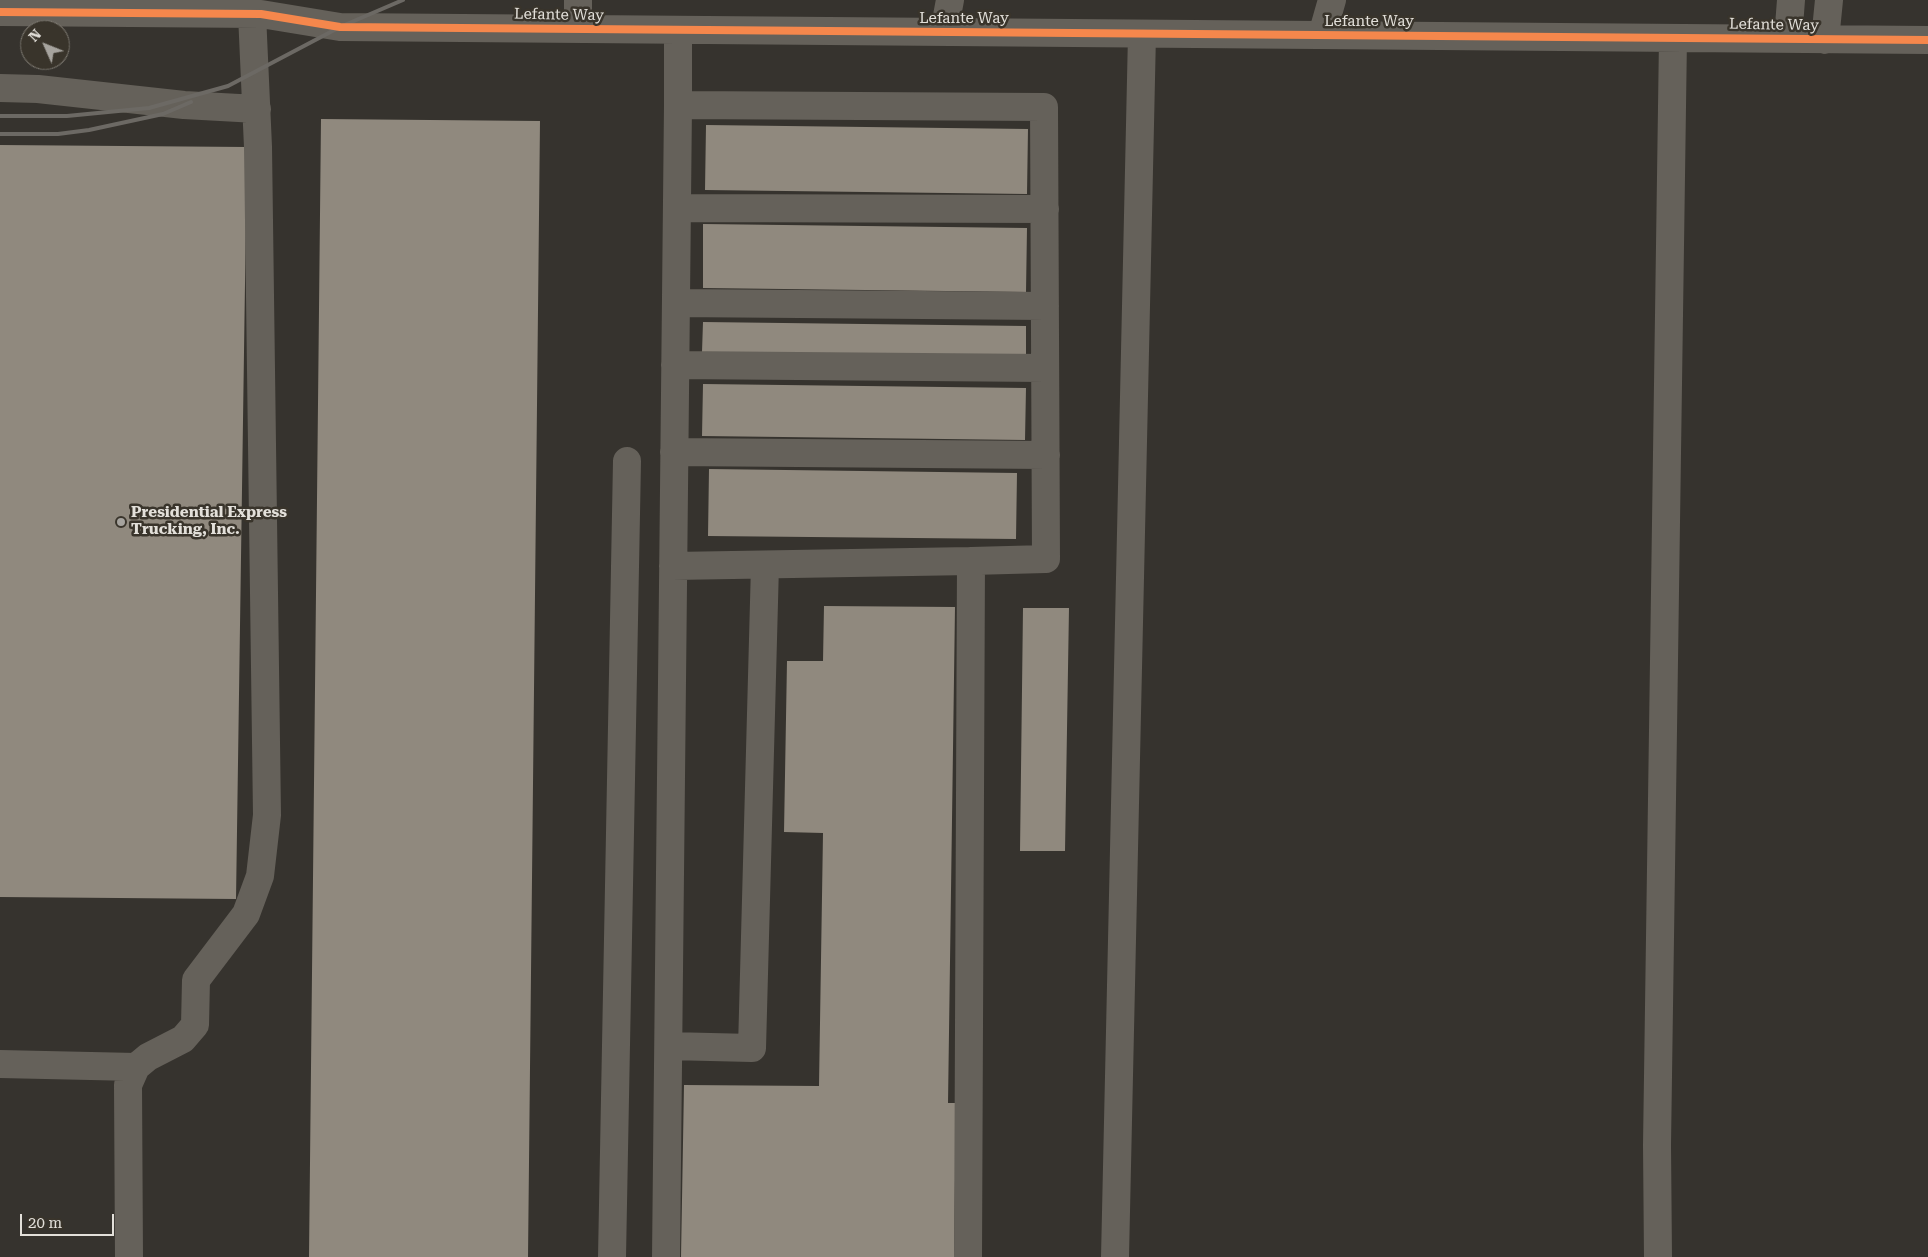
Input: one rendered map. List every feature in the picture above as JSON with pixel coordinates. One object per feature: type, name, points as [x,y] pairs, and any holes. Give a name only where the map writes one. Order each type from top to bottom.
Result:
[{"type":"street","points":[[578,0],[578,29]]},
{"type":"street","points":[[944,32],[950,0]]},
{"type":"street","points":[[1322,36],[1332,0]]},
{"type":"street","points":[[1788,39],[1791,0]]},
{"type":"street","points":[[1825,40],[1829,0]]},
{"type":"street","name":"Lefante Way","points":[[0,12],[252,14],[340,27],[1928,40]]},
{"type":"street","points":[[129,1257],[128,1085],[136,1066],[148,1057],[183,1039],[195,1025],[196,980],[246,914],[260,876],[267,815],[257,109],[252,14]]},
{"type":"street","points":[[666,1257],[678,30]]},
{"type":"street","points":[[1116,1257],[1142,34]]},
{"type":"street","points":[[1658,1257],[1657,1145],[1673,38]]},
{"type":"street","points":[[0,88],[38,89],[184,105],[257,109]]},
{"type":"street","points":[[673,566],[1046,558],[1044,107],[678,105]]},
{"type":"street","points":[[677,208],[1045,209]]},
{"type":"street","points":[[676,303],[1045,306]]},
{"type":"street","points":[[675,365],[1045,368]]},
{"type":"street","points":[[674,452],[1046,455]]},
{"type":"street","points":[[612,1257],[626,462]]},
{"type":"street","points":[[968,1257],[971,560]]},
{"type":"street","points":[[668,1046],[752,1048],[765,565]]},
{"type":"street","points":[[0,1064],[136,1066]]},
{"type":"building","points":[[321,119],[540,121],[528,1257],[309,1257]]},
{"type":"building","points":[[706,125],[1028,129],[1027,194],[705,190]]},
{"type":"building","name":"Presidential Express Trucking, Inc.","points":[[0,145],[247,147],[236,899],[0,897]]},
{"type":"building","points":[[703,224],[1027,228],[1026,292],[703,288]]},
{"type":"building","points":[[703,322],[1026,326],[1026,356],[702,352]]},
{"type":"building","points":[[703,384],[1026,388],[1025,440],[702,436]]},
{"type":"building","points":[[709,469],[1017,473],[1016,539],[708,536]]},
{"type":"building","points":[[824,606],[955,607],[948,1103],[956,1103],[954,1257],[681,1257],[684,1085],[819,1086],[823,833],[784,832],[787,661],[823,661]]},
{"type":"building","points":[[1023,608],[1069,608],[1065,851],[1020,851]]},
{"type":"railway","points":[[0,116],[67,116],[149,108],[228,86],[340,27],[403,0]]},
{"type":"railway","points":[[0,134],[58,134],[89,130],[163,114],[191,102]]},
{"type":"cycle path","points":[[0,12],[261,14],[340,27],[1928,40]]},
{"type":"place","name":"Presidential Express Trucking, Inc.","points":[[121,522]]}]
